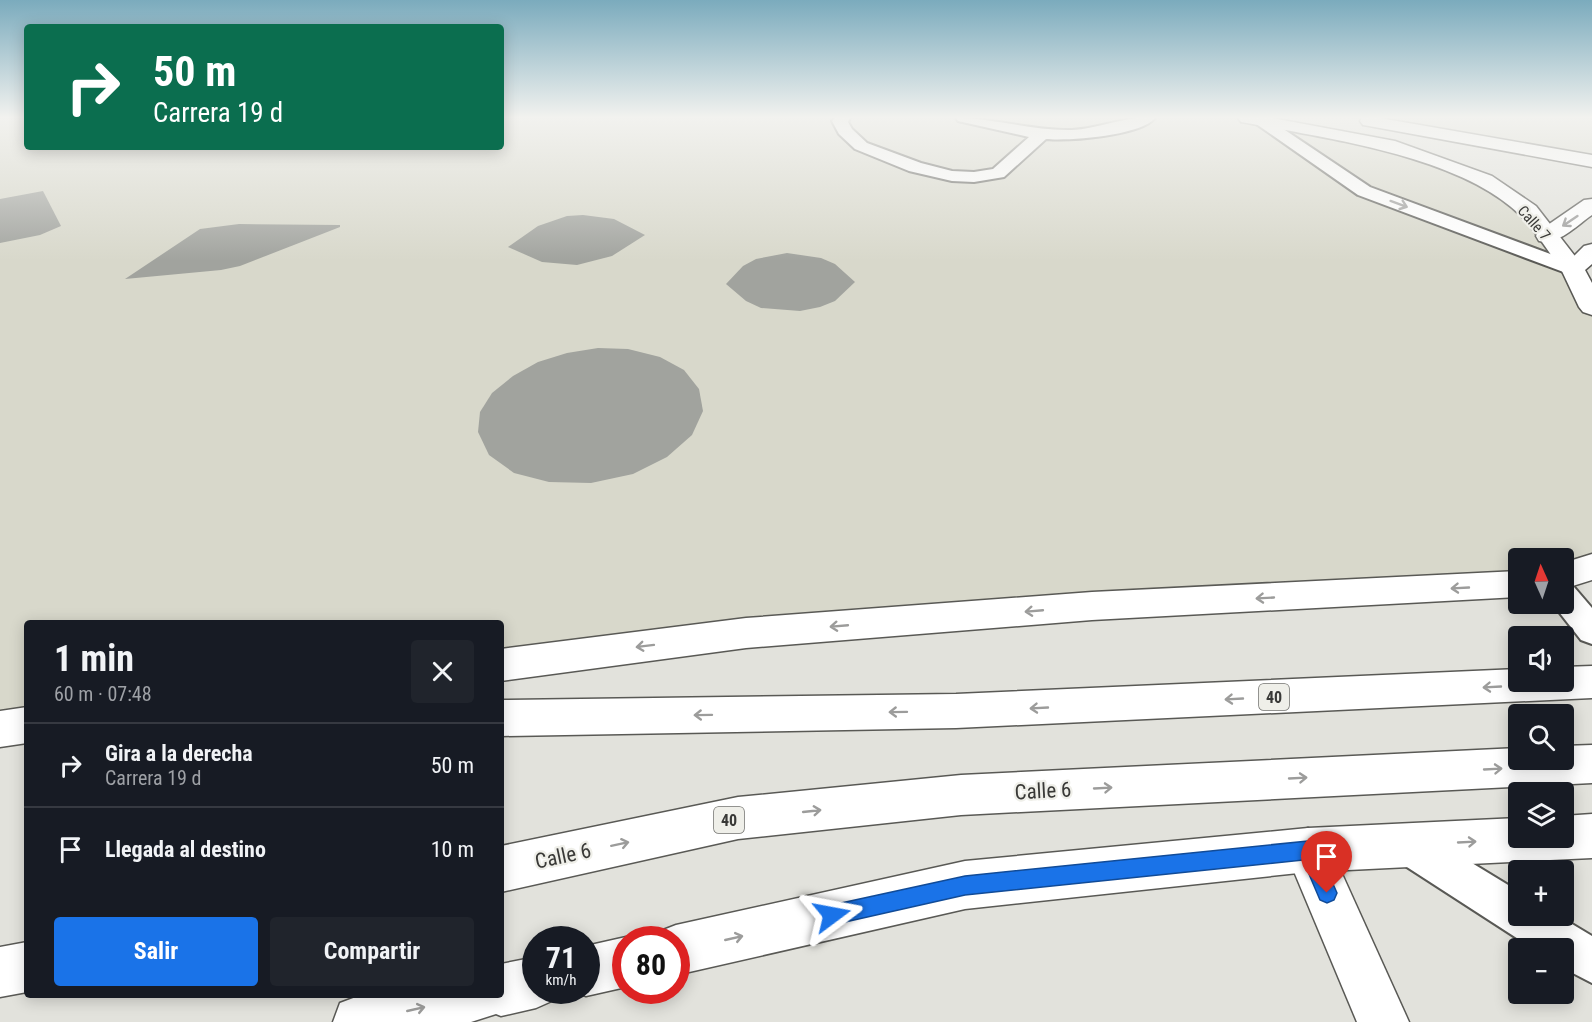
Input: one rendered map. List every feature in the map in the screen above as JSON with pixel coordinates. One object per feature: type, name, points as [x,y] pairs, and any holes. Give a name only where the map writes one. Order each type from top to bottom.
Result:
[{"type":"main road","name":"Calle 7","points":[[1446,166],[1485,180],[1528,211],[1573,269],[1592,307]]},
{"type":"main road","points":[[1547,236],[1592,205]]},
{"type":"main road","points":[[1573,269],[1592,251]]},
{"type":"main road","points":[[1574,573],[1592,567]]},
{"type":"main road","points":[[504,665],[746,633],[1080,607],[1508,585]]},
{"type":"main road","name":"40","points":[[504,718],[956,711],[1592,682]]},
{"type":"main road","points":[[0,729],[24,725]]},
{"type":"main road","points":[[0,734],[24,732]]},
{"type":"main road","name":"Calle 6","points":[[504,868],[738,818],[961,795],[1592,764]]},
{"type":"main road","points":[[690,948],[965,885],[1308,850],[1592,836]]},
{"type":"main road","points":[[1308,850],[1383,1022]]},
{"type":"main road","points":[[0,972],[24,968]]},
{"type":"main road","points":[[504,989],[522,985]]},
{"type":"main road","points":[[359,1022],[464,998]]},
{"type":"lane","points":[[912,166],[952,176],[974,177],[998,173],[1006,166]]},
{"type":"lane","points":[[1325,166],[1364,191],[1573,269]]},
{"type":"lane","points":[[1574,609],[1592,631]]},
{"type":"lane","points":[[1407,845],[1592,961]]},
{"type":"shaded area","points":[[0,166],[1436,166],[1485,180],[1528,211],[1592,307],[1592,567],[1574,573],[1574,548],[1508,548],[1508,585],[504,665],[504,620],[24,620],[24,725],[0,729]]},
{"type":"building","points":[[43,191],[61,226],[40,235],[0,243],[0,199]]},
{"type":"building","points":[[583,215],[614,219],[645,235],[612,256],[577,265],[542,262],[508,247],[538,226],[567,216]]},
{"type":"building","points":[[239,224],[340,225],[340,227],[240,266],[221,270],[125,279],[200,229]]},
{"type":"building","points":[[787,253],[821,258],[835,264],[855,282],[835,301],[800,311],[761,308],[746,301],[726,284],[743,266],[756,259]]},
{"type":"building","points":[[598,348],[628,349],[660,357],[684,370],[699,389],[703,411],[692,435],[667,457],[633,474],[591,483],[549,482],[514,473],[489,455],[478,432],[480,412],[492,393],[513,376],[538,362],[567,353]]},
{"type":"route","points":[[832,915],[965,885],[1308,850],[1327,893]]}]
